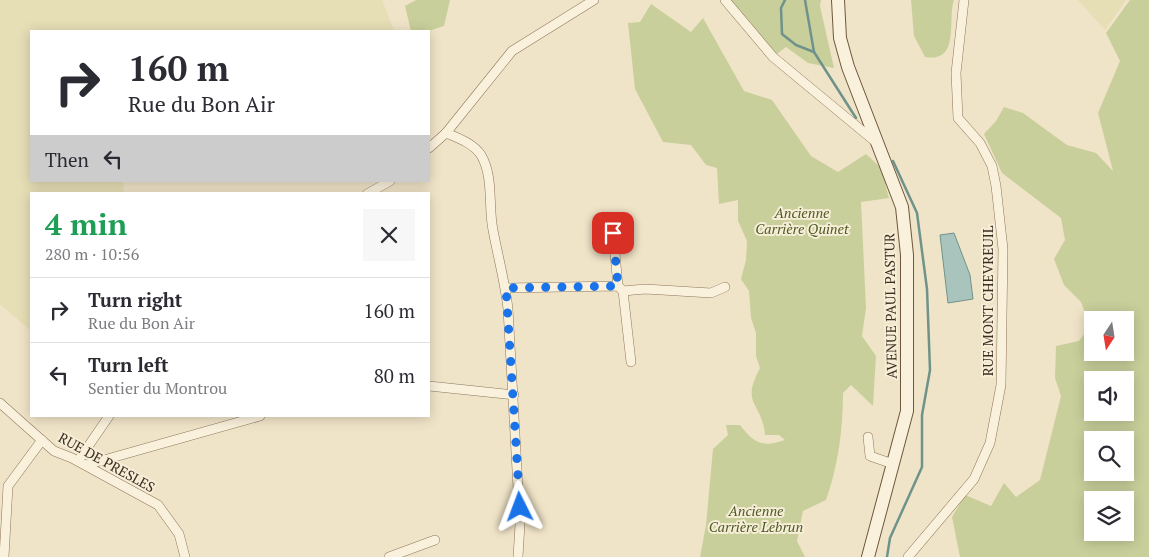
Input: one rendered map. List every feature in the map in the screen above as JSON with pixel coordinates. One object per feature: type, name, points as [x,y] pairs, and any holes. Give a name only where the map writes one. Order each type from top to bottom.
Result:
[{"type":"main road","name":"AVENUE PAUL PASTUR","points":[[838,0],[840,38],[848,67],[902,207],[907,255],[907,410],[868,557]]},
{"type":"street","points":[[430,147],[446,133],[512,51],[594,0]]},
{"type":"street","points":[[725,0],[773,57],[879,144]]},
{"type":"street","name":"RUE MONT CHEVREUIL","points":[[908,557],[974,478],[990,442],[1001,385],[1003,249],[996,186],[992,166],[980,142],[958,118],[956,73],[964,0]]},
{"type":"street","points":[[446,133],[466,142],[480,154],[488,173],[492,229],[506,288],[514,395],[520,524],[518,557]]},
{"type":"street","points":[[371,192],[388,182]]},
{"type":"street","points":[[613,233],[631,362]]},
{"type":"street","points":[[506,288],[645,289],[711,293],[725,287]]},
{"type":"street","points":[[430,386],[514,395]]},
{"type":"street","name":"RUE DE PRESLES","points":[[0,402],[54,451],[82,463],[158,505],[179,534],[185,557]]},
{"type":"street","points":[[82,463],[108,417]]},
{"type":"street","points":[[82,463],[256,417]]},
{"type":"street","points":[[868,437],[870,456],[893,464]]},
{"type":"street","points":[[4,557],[8,486],[42,440]]},
{"type":"street","points":[[389,557],[435,540]]},
{"type":"shaded area","points":[[0,0],[382,0],[394,30],[30,30],[30,182],[123,182],[124,192],[30,192],[30,330],[0,304]]},
{"type":"shaded area","points":[[1078,0],[1126,0],[1105,30]]},
{"type":"green space","points":[[416,0],[450,0],[444,26],[430,31],[411,30],[405,6]]},
{"type":"green space","points":[[729,0],[821,0],[820,6],[834,68],[808,63],[786,47],[773,57]]},
{"type":"green space","points":[[911,0],[954,0],[950,38],[944,53],[936,57],[925,57],[914,36]]},
{"type":"green space","points":[[1130,0],[1149,0],[1149,557],[960,557],[952,517],[965,495],[991,506],[1004,483],[1016,497],[1040,480],[1061,396],[1055,378],[1056,346],[1079,341],[1084,334],[1084,361],[1134,361],[1134,311],[1084,311],[1081,302],[1064,285],[1054,259],[1065,240],[1061,218],[1002,173],[984,134],[996,121],[1004,107],[1023,113],[1067,145],[1096,153],[1113,171],[1098,113],[1120,61],[1106,33]]},
{"type":"green space","name":"Ancienne Carrière Quinet","points":[[651,4],[691,32],[703,18],[744,91],[772,100],[811,156],[838,172],[866,154],[881,168],[889,198],[861,202],[866,308],[862,336],[876,356],[873,406],[851,385],[843,393],[839,448],[826,500],[803,511],[797,541],[805,557],[700,557],[706,525],[713,449],[728,435],[726,425],[740,425],[754,440],[764,444],[785,440],[779,435],[765,435],[763,424],[752,397],[754,380],[760,368],[756,356],[756,333],[751,318],[749,291],[741,279],[746,260],[747,241],[738,221],[738,200],[719,204],[717,168],[706,165],[691,145],[663,142],[635,89],[628,23],[640,22]]},
{"type":"water","points":[[954,233],[970,275],[973,299],[948,303],[940,235]]},
{"type":"waterway","points":[[785,0],[781,8],[782,34],[796,45],[814,52]]},
{"type":"waterway","points":[[805,0],[814,52],[856,118]]},
{"type":"waterway","points":[[887,557],[890,538],[922,467],[922,415],[930,370],[927,289],[917,213],[893,161]]},
{"type":"route","points":[[520,507],[506,288],[618,286],[613,233]]},
{"type":"park label","name":"Ancienne Carrière Lebrun","points":[[756,518]]}]
